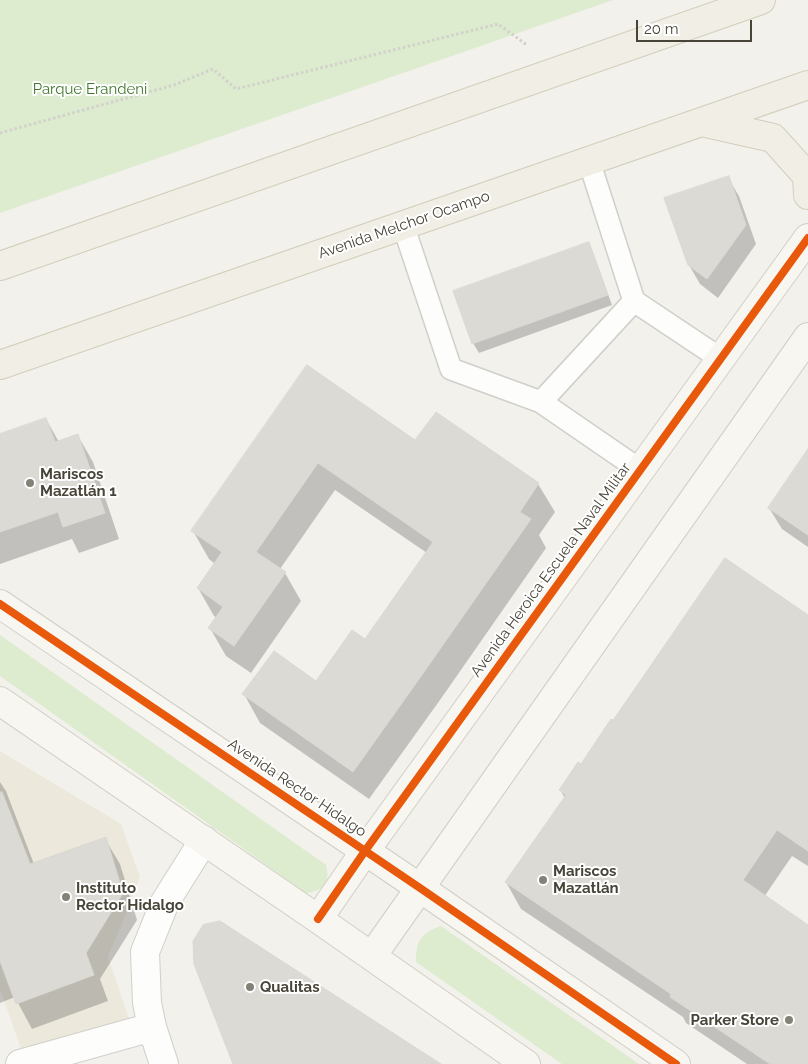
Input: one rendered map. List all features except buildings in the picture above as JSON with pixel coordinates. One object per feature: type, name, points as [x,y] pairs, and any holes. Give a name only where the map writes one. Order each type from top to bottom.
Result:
[{"type":"main road","points":[[0,266],[761,0]]},
{"type":"main road","name":"Avenida Melchor Ocampo","points":[[0,365],[808,85]]},
{"type":"main road","points":[[702,122],[773,138],[807,176],[808,195]]},
{"type":"street","name":"Avenida Heroica Escuela Naval Militar","points":[[318,919],[365,850],[808,238]]},
{"type":"street","points":[[372,956],[808,337]]},
{"type":"street","name":"Avenida Rector Hidalgo","points":[[0,604],[365,850],[676,1064]]},
{"type":"street","points":[[0,701],[526,1064]]},
{"type":"street","points":[[164,1064],[152,1027],[147,1003],[145,952],[165,902],[204,840]]},
{"type":"street","points":[[20,1064],[152,1027]]},
{"type":"lane","points":[[589,161],[634,300],[721,359]]},
{"type":"lane","points":[[403,225],[451,369],[541,402],[640,470]]},
{"type":"lane","points":[[541,402],[634,300]]},
{"type":"path","points":[[0,133],[174,85],[214,69],[236,89],[498,24],[563,70]]},
{"type":"shaded area","name":"Instituto Rector Hidalgo","points":[[0,751],[121,824],[140,877],[108,957],[131,1025],[25,1060],[0,989]]},
{"type":"green space","name":"Parque Erandeni","points":[[0,0],[613,0],[0,213]]},
{"type":"green space","points":[[0,635],[326,865],[327,876],[324,885],[317,890],[306,893],[0,676]]},
{"type":"green space","points":[[441,926],[639,1064],[562,1064],[416,962],[417,949],[421,939],[424,935]]},
{"type":"cycle path","points":[[318,919],[365,851],[808,238]]},
{"type":"cycle path","points":[[0,604],[676,1064]]},
{"type":"place","name":"Mariscos Mazatlán 1","points":[[30,483]]},
{"type":"place","name":"Mariscos Mazatlán","points":[[543,880]]},
{"type":"place","name":"Instituto Rector Hidalgo","points":[[66,897]]},
{"type":"place","name":"Qualitas","points":[[250,987]]},
{"type":"place","name":"Parker Store","points":[[789,1020]]}]
